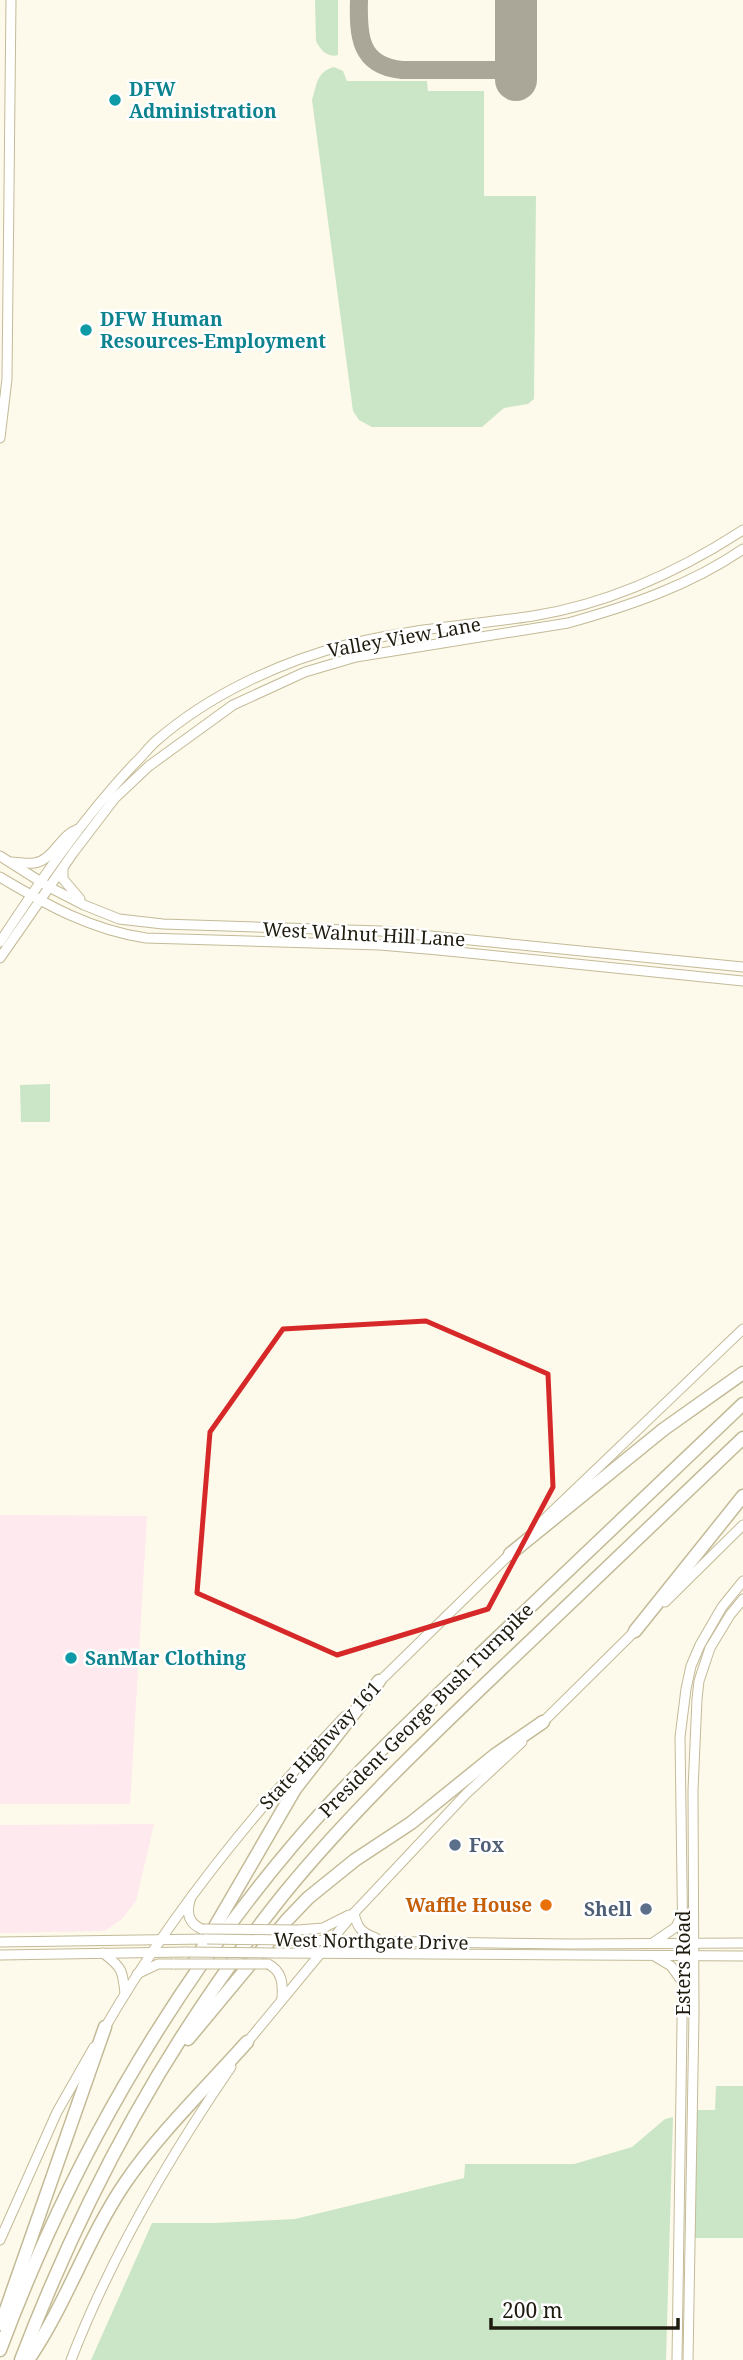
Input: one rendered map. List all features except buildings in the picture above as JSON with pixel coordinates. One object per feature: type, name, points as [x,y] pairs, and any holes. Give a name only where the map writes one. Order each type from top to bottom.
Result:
[{"type":"highway","points":[[510,1554],[664,1429],[743,1373]]},
{"type":"highway","name":"President George Bush Turnpike","points":[[0,2350],[38,2255],[79,2169],[123,2088],[166,2017],[238,1914],[295,1843],[355,1776],[743,1404]]},
{"type":"highway","name":"President George Bush Turnpike","points":[[21,2360],[60,2262],[117,2145],[216,1985],[292,1884],[369,1798],[743,1438]]},
{"type":"highway","points":[[635,1631],[743,1496]]},
{"type":"highway","points":[[166,2017],[195,1961],[295,1789],[379,1681]]},
{"type":"highway","points":[[161,2070],[308,1898],[337,1873],[411,1823],[495,1755],[543,1722]]},
{"type":"highway","points":[[0,2328],[105,2027]]},
{"type":"highway","points":[[28,2360],[45,2335],[93,2239],[125,2183],[247,2042]]},
{"type":"main road","points":[[0,438],[7,379],[11,0]]},
{"type":"main road","name":"Valley View Lane","points":[[0,942],[30,895],[100,801],[154,743],[203,707],[251,680],[295,660],[351,643],[536,615],[629,590],[691,561],[743,530]]},
{"type":"main road","name":"Valley View Lane","points":[[0,958],[115,798],[149,766],[225,711],[314,669],[356,657],[558,625],[595,616],[663,591],[743,549]]},
{"type":"main road","points":[[4,859],[35,863],[42,860],[69,832],[80,828]]},
{"type":"main road","name":"West Walnut Hill Lane","points":[[4,859],[49,887],[118,919],[163,924],[433,936],[743,967]]},
{"type":"main road","points":[[63,868],[66,886],[92,909]]},
{"type":"main road","name":"West Walnut Hill Lane","points":[[0,877],[61,912],[96,927],[146,938],[432,949],[743,981]]},
{"type":"main road","points":[[27,920],[46,911],[61,912]]},
{"type":"main road","points":[[432,949],[433,936]]},
{"type":"main road","points":[[547,961],[548,947]]},
{"type":"main road","name":"State Highway 161","points":[[0,2240],[57,2112],[150,1952],[299,1764],[554,1508],[743,1329]]},
{"type":"main road","points":[[71,2360],[126,2239],[190,2127],[247,2042],[281,1999],[354,1913],[466,1794],[743,1525]]},
{"type":"main road","name":"Esters Road","points":[[688,1942],[683,1911],[680,1737],[686,1689],[699,1645],[722,1607],[743,1581]]},
{"type":"main road","name":"Esters Road","points":[[688,2360],[694,2034],[688,1942],[696,1699],[710,1648],[730,1615],[743,1600]]},
{"type":"main road","points":[[699,1645],[710,1648]]},
{"type":"main road","points":[[192,1896],[188,1909],[190,1921],[202,1929],[323,1928],[354,1913]]},
{"type":"main road","points":[[653,1943],[676,1927],[683,1911]]},
{"type":"main road","points":[[354,1913],[359,1929],[384,1940]]},
{"type":"main road","name":"West Northgate Drive","points":[[0,1942],[194,1939],[570,1944],[743,1943]]},
{"type":"main road","points":[[570,1944],[570,1955]]},
{"type":"main road","name":"West Northgate Drive","points":[[0,1955],[186,1952],[743,1956]]},
{"type":"main road","points":[[103,1953],[116,1962],[121,1970],[125,1994]]},
{"type":"main road","points":[[655,1956],[672,1967],[683,1984]]},
{"type":"main road","name":"Esters Road","points":[[677,2360],[683,1984],[688,1956]]},
{"type":"main road","points":[[137,1974],[158,1964],[268,1964],[279,1973],[283,1984],[281,1999]]},
{"type":"highlighted area","points":[[426,1321],[548,1374],[553,1487],[488,1609],[337,1655],[197,1593],[210,1432],[283,1329]]},
{"type":"shaded area","points":[[0,1515],[147,1516],[130,1804],[0,1804]]},
{"type":"shaded area","points":[[154,1824],[136,1901],[123,1918],[105,1931],[0,1933],[0,1825]]},
{"type":"green space","points":[[315,0],[338,0],[338,55],[325,52],[316,41]]},
{"type":"green space","points":[[334,67],[343,71],[347,81],[427,81],[428,91],[484,91],[484,196],[536,196],[534,399],[528,404],[504,408],[482,427],[372,427],[359,420],[353,411],[312,100],[320,76]]},
{"type":"green space","points":[[50,1084],[50,1122],[21,1122],[20,1085]]},
{"type":"green space","points":[[716,2086],[743,2086],[743,2238],[695,2238],[696,2110],[715,2110]]},
{"type":"green space","points":[[673,2117],[666,2360],[91,2360],[152,2223],[295,2219],[464,2178],[465,2164],[574,2164],[632,2147],[665,2119]]},
{"type":"taxiway","points":[[359,0],[359,25],[364,47],[377,62],[388,67],[402,70],[516,70]]},
{"type":"runway","points":[[516,0],[516,80]]},
{"type":"place","name":"DFW Administration","points":[[115,100]]},
{"type":"place","name":"DFW Human Resources-Employment","points":[[86,330]]},
{"type":"place","name":"SanMar Clothing","points":[[71,1658]]},
{"type":"place","name":"Fox","points":[[455,1845]]},
{"type":"place","name":"Waffle House","points":[[546,1905]]},
{"type":"place","name":"Shell","points":[[646,1909]]}]
